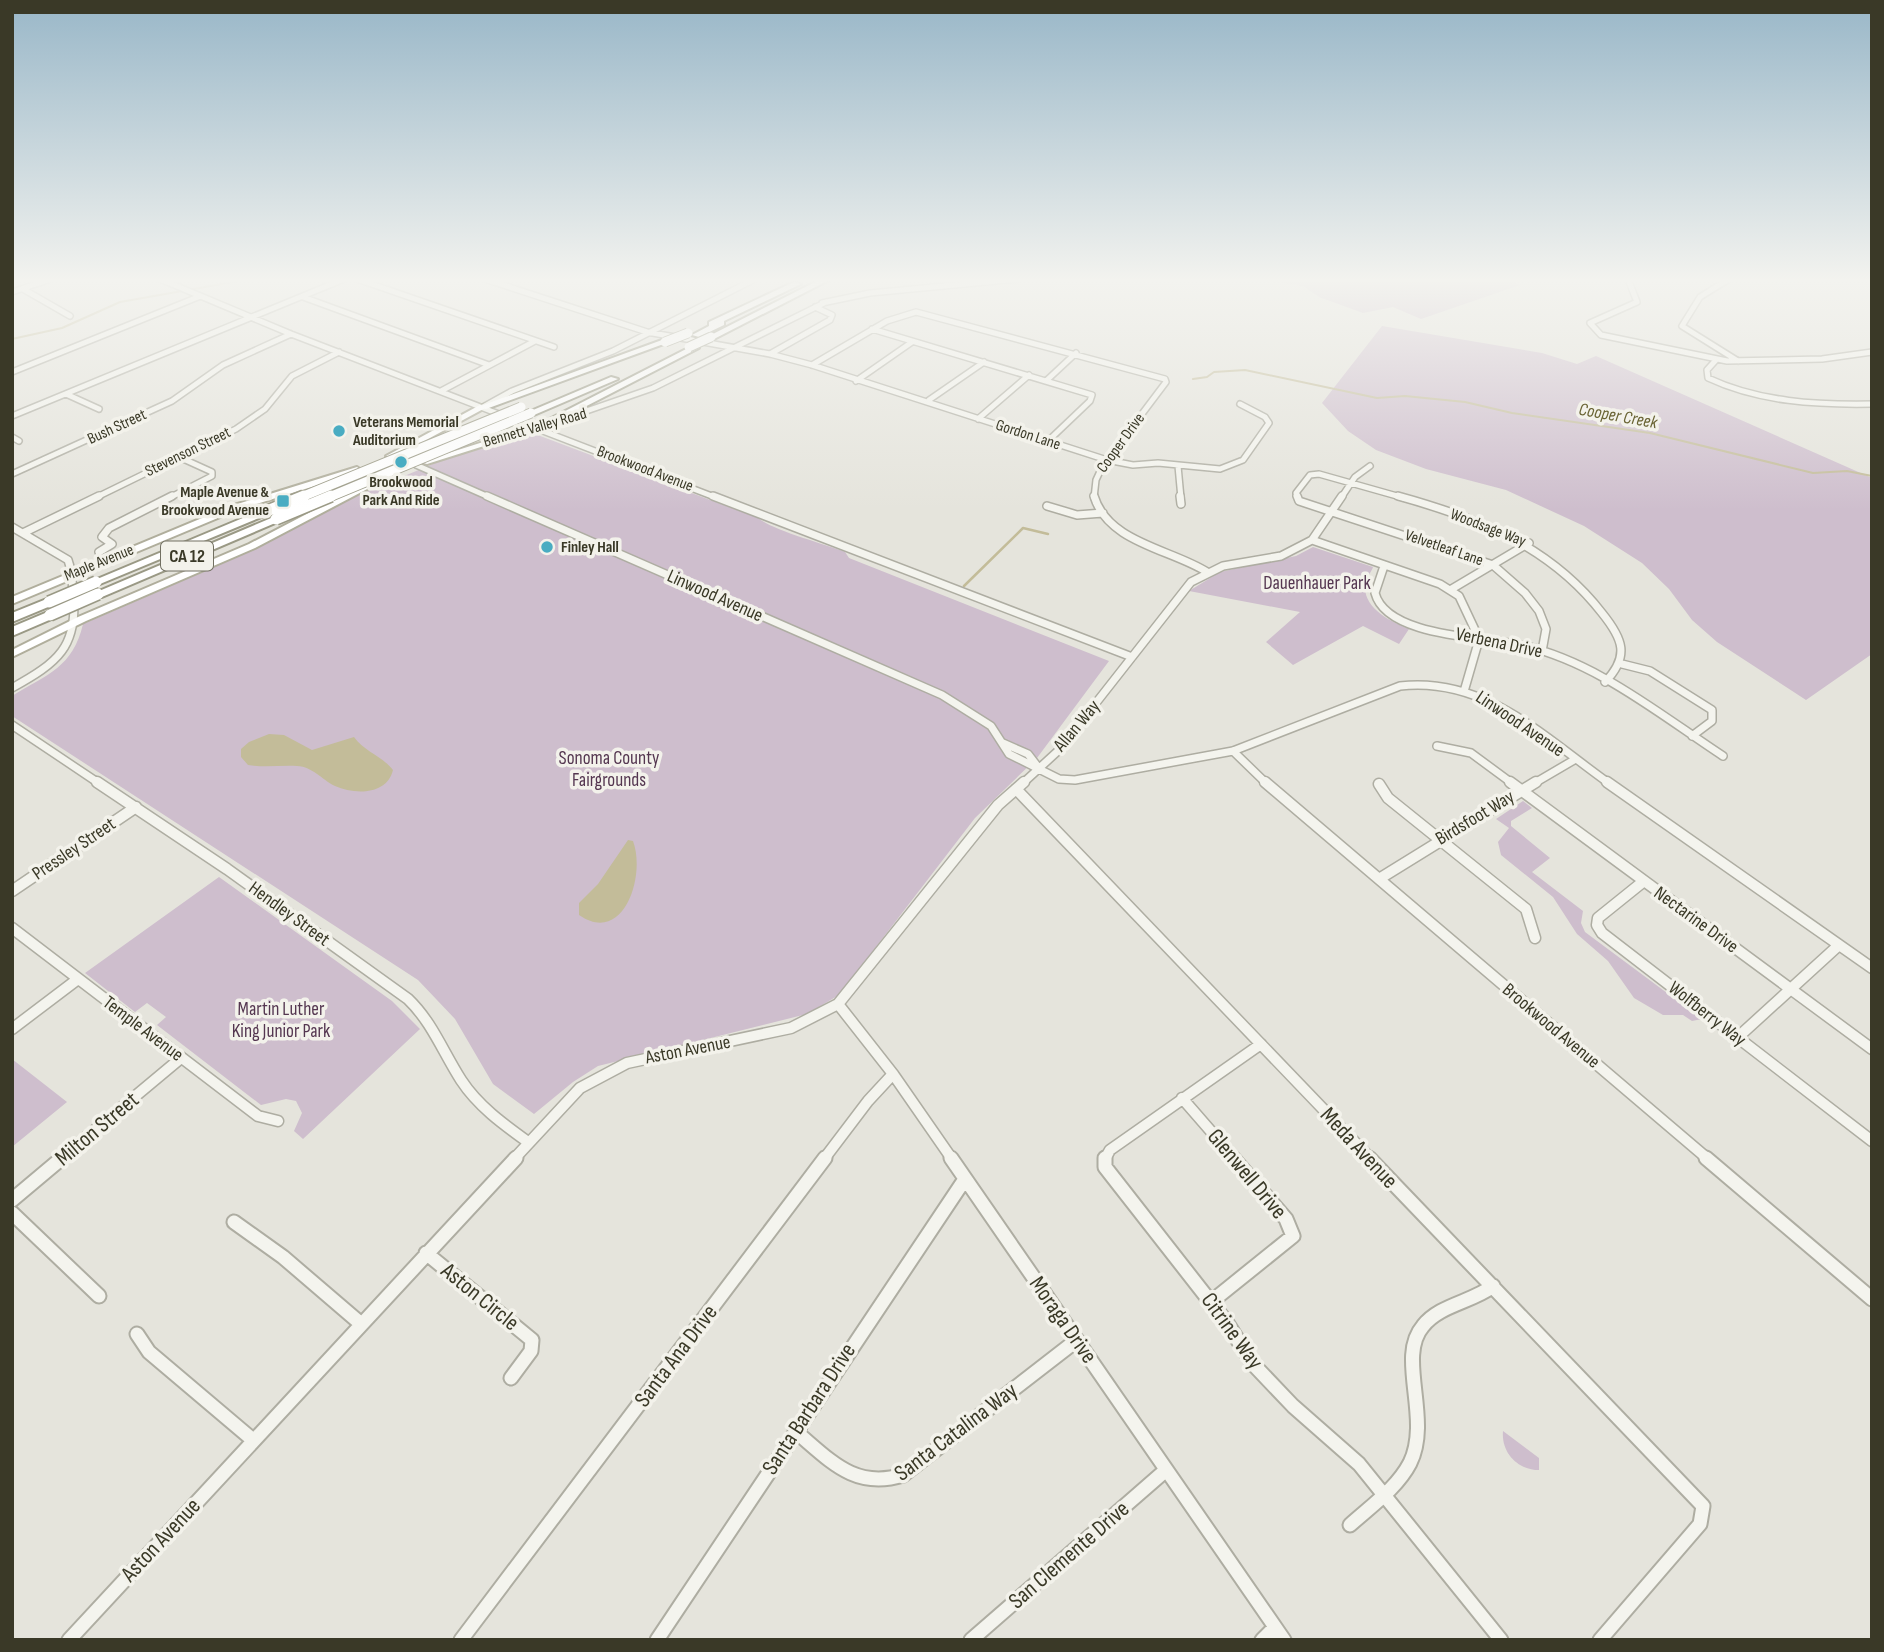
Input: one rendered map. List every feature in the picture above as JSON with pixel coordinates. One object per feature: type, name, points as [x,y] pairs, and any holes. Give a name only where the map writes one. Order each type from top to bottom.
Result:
[{"type":"highway","points":[[483,407],[631,356]]},
{"type":"highway","name":"CA 12","points":[[12,618],[49,608],[272,515],[639,356]]},
{"type":"highway","name":"CA 12","points":[[272,515],[672,356]]},
{"type":"highway","points":[[537,428],[676,356]]},
{"type":"highway","name":"CA 12","points":[[12,632],[49,608]]},
{"type":"main road","name":"Maple Avenue","points":[[12,601],[71,574],[254,501],[348,473],[418,444],[483,407]]},
{"type":"main road","name":"Bennett Valley Road","points":[[12,653],[75,622],[239,552],[348,494],[416,465],[537,428]]},
{"type":"main road","points":[[254,501],[280,503],[296,516],[296,522]]},
{"type":"street","points":[[12,372],[51,356]]},
{"type":"street","points":[[12,416],[157,356]]},
{"type":"street","name":"Bush Street","points":[[12,474],[172,401],[223,365],[243,356]]},
{"type":"street","name":"Stevenson Street","points":[[23,533],[249,422],[265,409],[292,376],[331,356]]},
{"type":"street","name":"Brookwood Avenue","points":[[350,356],[1132,657]]},
{"type":"street","points":[[465,356],[489,365]]},
{"type":"street","points":[[441,391],[506,356]]},
{"type":"street","name":"Maple Avenue","points":[[483,407],[505,394],[600,356]]},
{"type":"street","name":"Bennett Valley Road","points":[[537,428],[653,389],[721,356]]},
{"type":"street","name":"Gordon Lane","points":[[777,356],[1107,460],[1133,465],[1220,469],[1243,460],[1269,423],[1265,417],[1240,404]]},
{"type":"street","name":"Cooper Drive","points":[[812,366],[828,356]]},
{"type":"street","points":[[856,381],[892,356]]},
{"type":"street","points":[[963,356],[1092,395],[1090,401],[1048,441]]},
{"type":"street","points":[[1047,380],[1073,356]]},
{"type":"street","name":"Cooper Drive","points":[[1086,356],[1166,380],[1095,480],[1093,491],[1102,513]]},
{"type":"street","points":[[1696,356],[1738,361],[1843,356]]},
{"type":"street","points":[[1730,356],[1738,361]]},
{"type":"street","points":[[1716,360],[1707,370],[1708,378],[1745,394],[1838,405],[1872,404]]},
{"type":"street","points":[[929,400],[984,362]]},
{"type":"street","points":[[978,419],[1029,375]]},
{"type":"street","points":[[65,394],[99,409]]},
{"type":"street","points":[[99,552],[110,548],[112,544],[102,537],[109,528],[212,476],[212,472],[179,457]]},
{"type":"street","name":"Linwood Avenue","points":[[416,465],[942,695],[984,720],[1009,754],[1059,779],[1075,780],[1233,751],[1400,686],[1426,682],[1465,688],[1490,700],[1872,968]]},
{"type":"street","points":[[1178,466],[1181,504]]},
{"type":"street","points":[[1046,506],[1077,515],[1102,513],[1131,537],[1185,558],[1207,572],[1281,556],[1312,540],[1351,484],[1370,466]]},
{"type":"street","name":"Woodsage Way","points":[[1334,511],[1298,500],[1296,493],[1313,474],[1463,517],[1529,543],[1560,564],[1597,603],[1622,645],[1622,664]]},
{"type":"street","name":"Velvetleaf Lane","points":[[1334,511],[1493,565],[1517,584],[1534,603],[1546,628],[1542,651]]},
{"type":"street","points":[[12,527],[66,558],[71,574],[75,622],[70,643],[60,657],[12,688]]},
{"type":"street","points":[[1312,540],[1450,590],[1459,596],[1478,643],[1465,688]]},
{"type":"street","points":[[1450,590],[1529,543]]},
{"type":"street","name":"Verbena Drive","points":[[1384,566],[1374,583],[1377,601],[1385,610],[1416,626],[1542,651],[1564,659],[1723,756]]},
{"type":"street","name":"Allan Way","points":[[1016,789],[1059,750],[1191,582],[1207,572]]},
{"type":"street","points":[[1605,682],[1622,664],[1650,671],[1712,710],[1712,721],[1692,736]]},
{"type":"street","name":"Hendley Street","points":[[12,725],[136,807],[415,1005],[440,1037],[470,1092],[482,1107],[528,1142]]},
{"type":"street","points":[[1437,746],[1449,746],[1471,753],[1520,791]]},
{"type":"street","name":"Brookwood Avenue","points":[[1233,751],[1378,879],[1872,1299]]},
{"type":"street","name":"Birdsfoot Way","points":[[1378,879],[1574,760]]},
{"type":"street","points":[[1379,784],[1388,798],[1526,909],[1531,917],[1535,938]]},
{"type":"street","name":"Aston Avenue","points":[[69,1640],[580,1088],[611,1069],[645,1058],[791,1028],[838,1004],[998,805],[1016,789]]},
{"type":"street","name":"Meda Avenue","points":[[1016,789],[1703,1507],[1700,1524],[1600,1640]]},
{"type":"street","name":"Nectarine Drive","points":[[1520,791],[1872,1049]]},
{"type":"street","name":"Pressley Street","points":[[12,891],[136,807]]},
{"type":"street","name":"Wolfberry Way","points":[[1644,881],[1598,918],[1597,925],[1602,933],[1872,1141]]},
{"type":"street","name":"Temple Avenue","points":[[12,928],[262,1118],[278,1121]]},
{"type":"street","points":[[1737,1038],[1839,945]]},
{"type":"street","points":[[12,1029],[78,979]]},
{"type":"street","name":"Moraga Drive","points":[[838,1004],[893,1074],[1284,1640]]},
{"type":"street","name":"Citrine Way","points":[[1261,1044],[1110,1150],[1105,1157],[1105,1167],[1211,1302],[1253,1364],[1293,1406],[1344,1448],[1501,1640]]},
{"type":"street","name":"Milton Street","points":[[12,1199],[181,1058]]},
{"type":"street","name":"Santa Ana Drive","points":[[461,1640],[868,1101],[893,1074]]},
{"type":"street","name":"Glenwell Drive","points":[[1182,1098],[1286,1219],[1293,1236],[1211,1302]]},
{"type":"street","name":"Santa Barbara Drive","points":[[657,1640],[965,1179]]},
{"type":"street","points":[[12,1213],[99,1296]]},
{"type":"street","points":[[234,1223],[283,1257],[360,1323]]},
{"type":"street","name":"Aston Circle","points":[[426,1253],[532,1340],[531,1351],[511,1378]]},
{"type":"street","points":[[1350,1525],[1396,1481],[1414,1454],[1420,1415],[1412,1367],[1413,1352],[1421,1327],[1434,1317],[1477,1299],[1493,1286]]},
{"type":"street","points":[[138,1335],[149,1352],[253,1440]]},
{"type":"street","name":"Santa Catalina Way","points":[[795,1431],[849,1473],[868,1482],[886,1483],[903,1475],[1077,1340]]},
{"type":"street","name":"San Clemente Drive","points":[[971,1640],[1166,1470]]},
{"type":"street","points":[[1262,1640],[1275,1627]]},
{"type":"green space","points":[[1359,356],[1552,356],[1577,364],[1596,356],[1872,478],[1872,654],[1806,700],[1717,642],[1692,620],[1669,589],[1642,563],[1584,526],[1506,490],[1426,469],[1376,450],[1348,431],[1322,403]]},
{"type":"green space","name":"Sonoma County Fairgrounds","points":[[535,434],[758,518],[786,532],[845,552],[849,558],[1109,661],[1037,758],[975,818],[839,995],[807,1014],[598,1066],[573,1082],[534,1114],[493,1084],[455,1019],[418,980],[12,716],[12,696],[48,675],[66,660],[79,639],[83,624],[244,554],[345,501],[447,458]]},
{"type":"green space","name":"Dauenhauer Park","points":[[1313,547],[1373,567],[1365,583],[1366,594],[1380,614],[1409,629],[1399,644],[1363,626],[1293,665],[1266,642],[1300,612],[1189,591],[1220,572],[1296,556]]},
{"type":"green space","points":[[1523,801],[1532,808],[1511,821],[1511,826],[1550,858],[1532,872],[1583,911],[1581,923],[1585,932],[1702,1019],[1692,1021],[1683,1015],[1663,1015],[1634,998],[1608,961],[1577,934],[1553,897],[1501,855],[1498,842],[1509,828],[1496,819]]},
{"type":"green space","name":"Martin Luther King Junior Park","points":[[219,877],[392,1001],[420,1029],[303,1139],[294,1131],[302,1113],[296,1101],[286,1099],[261,1105],[157,1025],[166,1017],[147,1003],[135,1012],[85,973]]},
{"type":"green space","points":[[12,1059],[67,1102],[12,1147]]},
{"type":"green space","points":[[1503,1431],[1539,1458],[1539,1470],[1524,1467],[1512,1459],[1505,1446]]},
{"type":"shaded area","points":[[269,734],[284,735],[312,750],[354,737],[393,770],[390,778],[377,788],[352,791],[335,786],[303,767],[248,765],[241,757],[241,749],[249,742]]},
{"type":"shaded area","points":[[628,840],[633,841],[636,871],[628,902],[619,914],[608,921],[595,922],[579,915],[579,903],[598,884]]},
{"type":"waterway","name":"Cooper Creek","points":[[1193,379],[1207,377],[1214,372],[1245,370],[1377,398],[1405,396],[1465,402],[1512,413],[1650,433],[1813,473],[1847,471],[1872,476]]},
{"type":"waterway","points":[[964,586],[1023,528],[1048,534]]},
{"type":"place","name":"Veterans Memorial Auditorium","points":[[339,431]]},
{"type":"place","name":"Brookwood Park And Ride","points":[[401,462]]},
{"type":"place","name":"Maple Avenue & Brookwood Avenue","points":[[283,501]]},
{"type":"place","name":"Finley Hall","points":[[547,547]]}]
